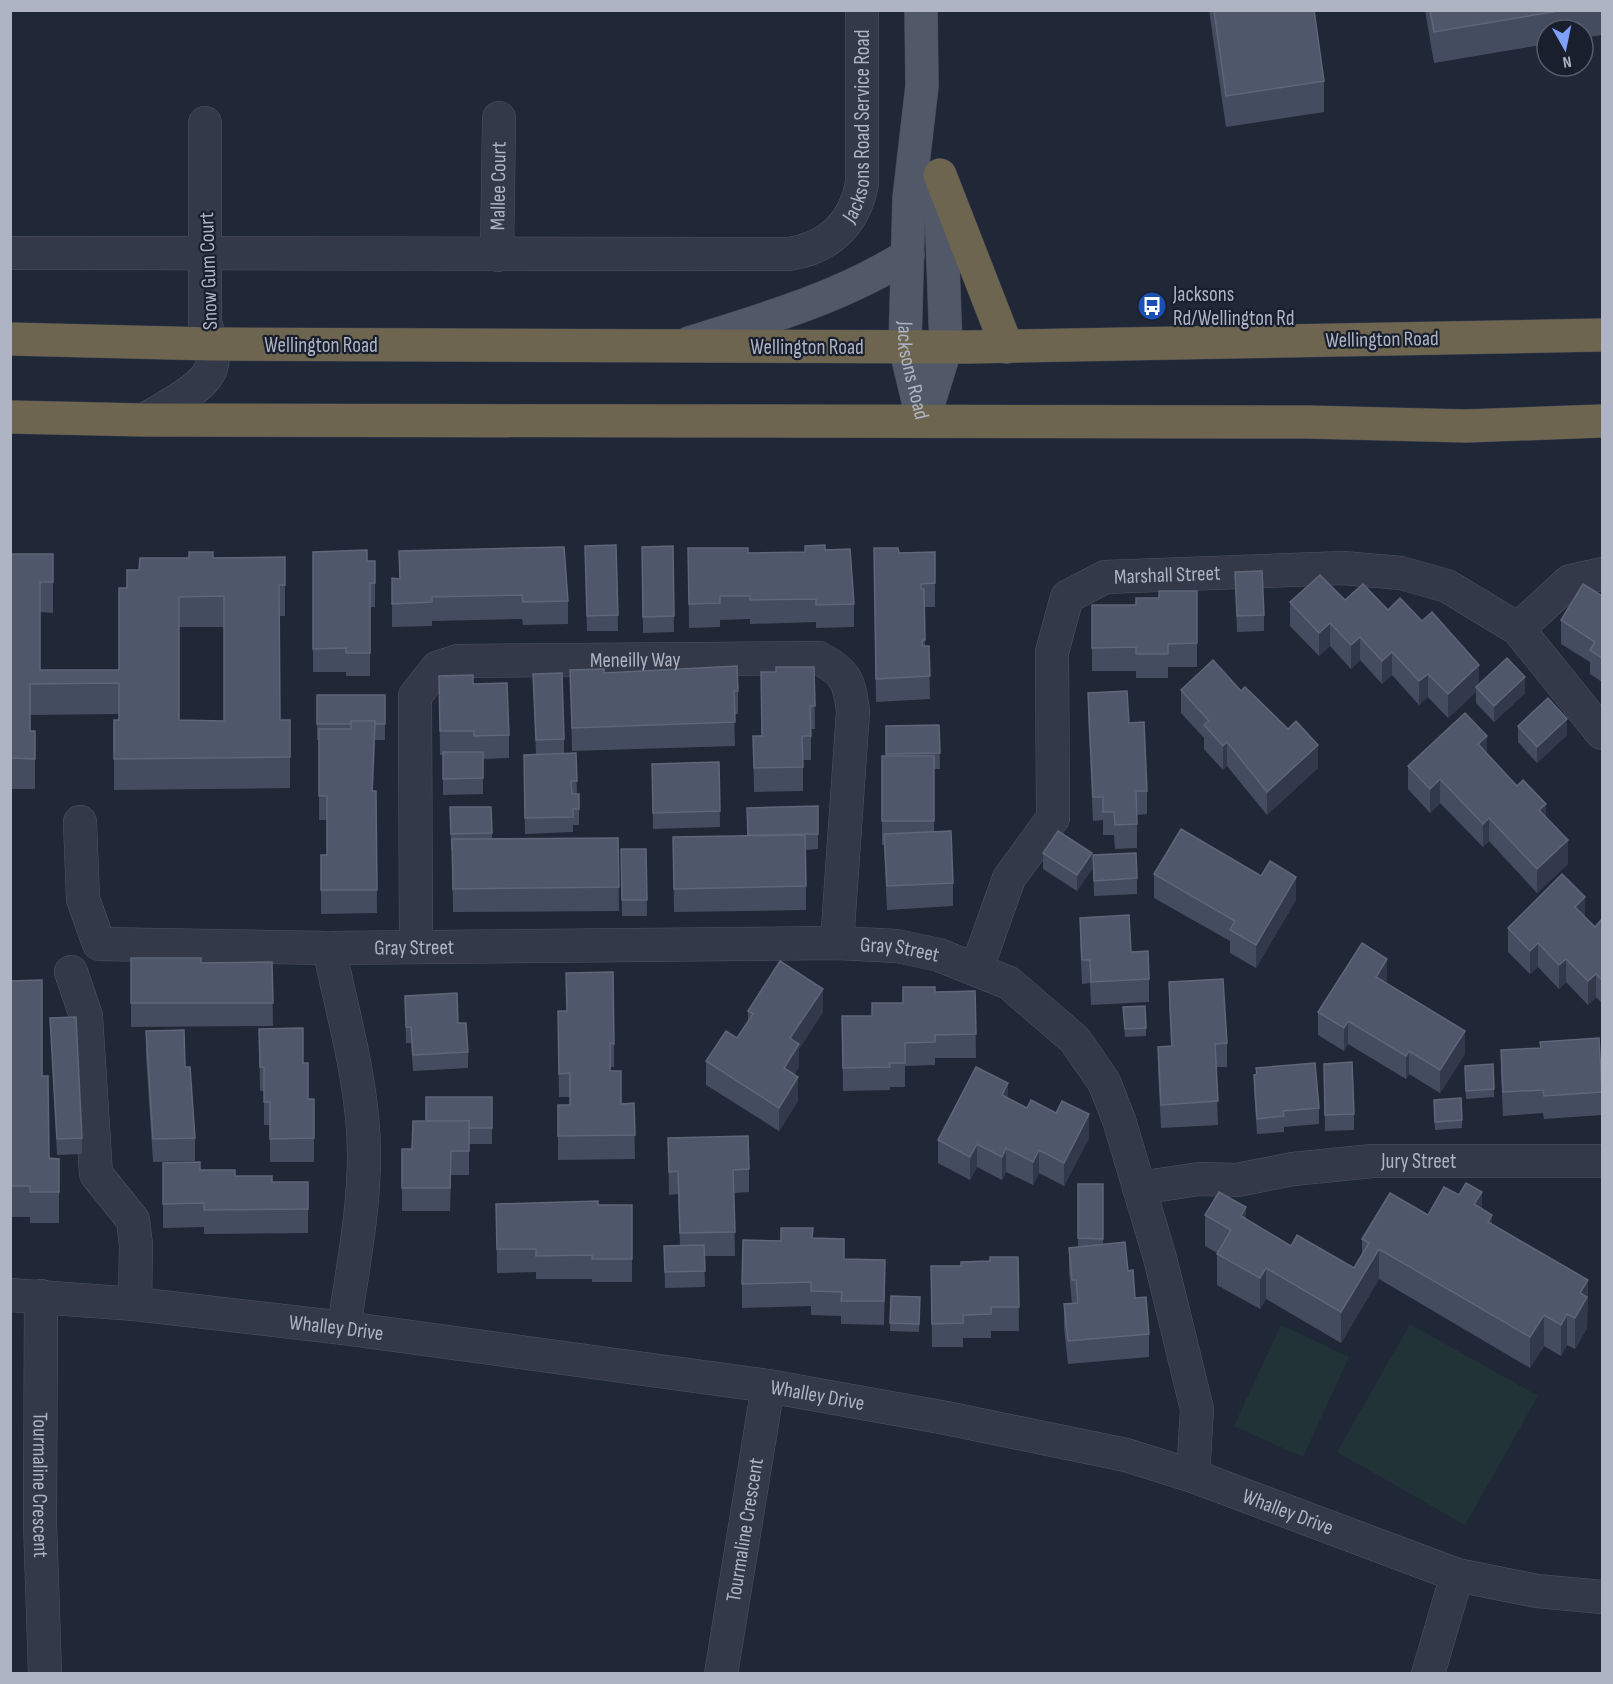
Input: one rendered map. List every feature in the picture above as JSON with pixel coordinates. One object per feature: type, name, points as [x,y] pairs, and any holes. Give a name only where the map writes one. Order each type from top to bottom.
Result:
[{"type":"highway","points":[[940,175],[1007,347]]},
{"type":"highway","name":"Wellington Road","points":[[10,339],[211,344],[676,348],[1007,347],[1602,335]]},
{"type":"highway","points":[[10,417],[144,420],[1307,422],[1466,426],[1602,421]]},
{"type":"main road","name":"Jacksons Road","points":[[921,10],[922,86],[909,198],[905,347],[923,421]]},
{"type":"main road","name":"Jacksons Road","points":[[922,86],[940,175],[946,347],[923,421]]},
{"type":"main road","points":[[676,348],[813,303],[855,286],[908,255]]},
{"type":"street","name":"Jacksons Road Service Road","points":[[497,255],[789,254],[804,252],[836,235],[852,214],[862,183],[862,10]]},
{"type":"street","name":"Mallee Court","points":[[497,255],[499,118]]},
{"type":"street","name":"Snow Gum Court","points":[[144,420],[204,380],[211,370],[211,344],[205,322],[205,123]]},
{"type":"street","points":[[10,253],[497,255]]},
{"type":"street","name":"Marshall Street","points":[[977,968],[1010,878],[1053,818],[1052,652],[1067,597],[1105,576],[1343,568],[1401,573],[1447,586],[1518,629],[1602,733]]},
{"type":"street","points":[[1518,629],[1570,582],[1602,573]]},
{"type":"street","name":"Meneilly Way","points":[[416,945],[415,696],[437,668],[458,661],[807,658],[819,658],[838,669],[850,684],[853,711],[837,943]]},
{"type":"street","name":"Gray Street","points":[[80,822],[83,898],[99,944],[329,948],[416,945],[837,943],[897,946],[939,955],[977,968],[1009,983],[1075,1040],[1104,1082],[1119,1120],[1160,1258],[1197,1409],[1179,1472]]},
{"type":"street","points":[[329,948],[357,1083],[364,1154],[362,1208],[344,1329]]},
{"type":"street","points":[[72,972],[86,1016],[96,1174],[133,1220],[136,1245],[135,1304]]},
{"type":"street","name":"Jury Street","points":[[1141,1197],[1199,1179],[1237,1180],[1293,1169],[1372,1161],[1602,1161]]},
{"type":"street","name":"Whalley Drive","points":[[26,1296],[135,1304],[344,1329],[768,1386],[946,1418],[1126,1455],[1179,1472],[1457,1575],[1537,1592],[1602,1598]]},
{"type":"street","name":"Tourmaline Crescent","points":[[26,1296],[40,1522],[45,1674]]},
{"type":"street","name":"Tourmaline Crescent","points":[[721,1674],[768,1386]]},
{"type":"street","points":[[1428,1674],[1457,1575]]},
{"type":"shaded area","points":[[1410,1324],[1538,1396],[1465,1525],[1337,1452]]},
{"type":"shaded area","points":[[1281,1325],[1349,1357],[1303,1457],[1234,1426]]},
{"type":"building","points":[[1214,10],[1314,10],[1324,81],[1226,96]]},
{"type":"building","points":[[1430,10],[1564,10],[1434,32]]},
{"type":"building","points":[[616,545],[618,615],[587,616],[585,546]]},
{"type":"building","points":[[825,545],[825,550],[850,549],[854,604],[816,605],[816,599],[750,600],[750,596],[720,596],[720,603],[689,604],[688,548],[748,548],[748,553],[805,552],[805,546]]},
{"type":"building","points":[[673,546],[674,616],[643,617],[642,547]]},
{"type":"building","points":[[564,547],[568,601],[523,602],[522,595],[432,597],[432,602],[392,604],[392,578],[400,579],[399,551]]},
{"type":"building","points":[[874,548],[898,548],[899,553],[935,552],[935,583],[921,584],[921,589],[924,589],[925,640],[922,640],[922,646],[929,646],[930,676],[876,679]]},
{"type":"building","points":[[367,550],[367,561],[375,561],[375,583],[370,583],[370,653],[346,653],[346,648],[313,649],[313,552]]},
{"type":"building","points":[[189,552],[213,552],[213,558],[285,557],[285,585],[279,585],[280,720],[290,720],[290,757],[114,759],[114,720],[119,720],[119,683],[30,684],[30,731],[35,731],[35,759],[10,758],[10,554],[53,554],[53,582],[40,582],[40,670],[119,670],[119,588],[127,588],[127,570],[139,570],[140,558],[189,558]],"holes":[[[224,596],[224,721],[179,720],[179,597]]]},
{"type":"building","points":[[1262,571],[1264,615],[1237,616],[1235,572]]},
{"type":"building","points":[[1320,575],[1345,600],[1363,584],[1388,610],[1400,598],[1422,621],[1432,612],[1479,665],[1448,694],[1428,674],[1419,681],[1392,652],[1382,661],[1360,637],[1351,645],[1330,623],[1319,633],[1290,602]]},
{"type":"building","points":[[1583,584],[1602,596],[1602,658],[1590,650],[1595,642],[1561,620]]},
{"type":"building","points":[[1159,591],[1197,591],[1197,643],[1168,644],[1168,654],[1136,654],[1136,647],[1092,648],[1092,605],[1136,605],[1136,598],[1159,598]]},
{"type":"building","points":[[1507,658],[1525,677],[1494,706],[1476,687]]},
{"type":"building","points":[[1213,660],[1241,691],[1245,687],[1288,729],[1296,721],[1318,745],[1267,792],[1227,742],[1223,746],[1204,725],[1209,721],[1181,690]]},
{"type":"building","points":[[737,666],[738,691],[734,691],[735,722],[572,728],[570,670],[604,669],[604,673]]},
{"type":"building","points":[[776,667],[814,667],[815,706],[810,706],[811,736],[802,736],[803,767],[754,768],[753,736],[762,736],[761,672],[776,672]]},
{"type":"building","points":[[562,673],[564,739],[536,740],[533,674]]},
{"type":"building","points":[[473,675],[473,684],[507,683],[509,735],[474,736],[474,731],[440,731],[439,676]]},
{"type":"building","points":[[1127,691],[1129,723],[1144,722],[1147,791],[1136,791],[1137,824],[1115,825],[1114,812],[1103,812],[1103,797],[1093,797],[1088,693]]},
{"type":"building","points":[[317,695],[385,695],[385,724],[374,724],[375,721],[351,721],[351,724],[317,724]]},
{"type":"building","points":[[1548,698],[1567,719],[1537,747],[1518,726]]},
{"type":"building","points":[[1465,713],[1487,736],[1478,744],[1517,786],[1523,780],[1546,804],[1539,810],[1568,840],[1537,869],[1489,818],[1483,824],[1440,779],[1430,789],[1408,766]]},
{"type":"building","points":[[351,721],[375,721],[372,791],[376,791],[377,890],[321,890],[321,855],[327,855],[327,796],[319,796],[319,729],[351,729]]},
{"type":"building","points":[[939,725],[940,753],[886,754],[886,726]]},
{"type":"building","points":[[443,752],[483,752],[483,778],[443,779]]},
{"type":"building","points":[[576,753],[577,781],[571,781],[572,794],[579,794],[579,809],[573,809],[573,817],[525,818],[524,755]]},
{"type":"building","points":[[882,756],[934,756],[934,821],[882,821]]},
{"type":"building","points":[[719,762],[720,811],[653,813],[652,764]]},
{"type":"building","points":[[818,806],[818,834],[748,835],[747,808]]},
{"type":"building","points":[[450,807],[491,807],[492,833],[451,834]]},
{"type":"building","points":[[1181,829],[1261,876],[1270,861],[1296,877],[1256,945],[1230,930],[1235,921],[1154,874]]},
{"type":"building","points":[[951,831],[953,883],[887,886],[884,834]]},
{"type":"building","points":[[1058,831],[1092,853],[1077,875],[1043,853]]},
{"type":"building","points":[[805,835],[806,886],[674,889],[673,837]]},
{"type":"building","points":[[618,838],[619,887],[453,889],[452,839]]},
{"type":"building","points":[[621,849],[646,849],[647,900],[622,900]]},
{"type":"building","points":[[1136,853],[1137,878],[1094,881],[1093,855]]},
{"type":"building","points":[[1562,874],[1585,897],[1575,907],[1595,927],[1602,919],[1602,980],[1596,974],[1588,981],[1566,959],[1559,965],[1538,943],[1530,951],[1508,928]]},
{"type":"building","points":[[1129,915],[1131,952],[1148,951],[1149,979],[1091,982],[1090,960],[1082,960],[1080,918]]},
{"type":"building","points":[[1362,943],[1387,959],[1376,977],[1465,1031],[1440,1070],[1409,1051],[1406,1056],[1348,1021],[1344,1028],[1318,1012]]},
{"type":"building","points":[[131,958],[201,958],[201,963],[272,962],[273,1003],[131,1003]]},
{"type":"building","points":[[780,961],[823,989],[790,1038],[799,1044],[784,1068],[798,1077],[779,1108],[706,1061],[726,1031],[737,1038],[753,1014],[748,1011]]},
{"type":"building","points":[[613,972],[614,1044],[610,1043],[610,1071],[621,1071],[621,1104],[634,1103],[635,1135],[558,1136],[558,1105],[570,1105],[570,1073],[559,1074],[558,1011],[567,1011],[566,973]]},
{"type":"building","points":[[1223,979],[1227,1043],[1215,1044],[1218,1101],[1161,1105],[1158,1047],[1172,1046],[1169,982]]},
{"type":"building","points":[[42,980],[42,1076],[48,1076],[49,1158],[59,1159],[59,1192],[30,1192],[30,1186],[10,1186],[10,981]]},
{"type":"building","points":[[903,987],[935,987],[935,992],[975,991],[976,1034],[935,1035],[935,1042],[905,1043],[905,1063],[889,1063],[890,1067],[843,1068],[842,1016],[872,1016],[872,1003],[903,1003]]},
{"type":"building","points":[[457,993],[458,1023],[466,1023],[468,1052],[413,1055],[411,1027],[406,1027],[405,996]]},
{"type":"building","points":[[1145,1006],[1146,1028],[1125,1029],[1123,1007]]},
{"type":"building","points":[[76,1017],[82,1138],[57,1139],[50,1018]]},
{"type":"building","points":[[303,1028],[303,1063],[308,1063],[308,1099],[314,1099],[314,1138],[270,1139],[270,1102],[264,1102],[264,1067],[260,1067],[259,1029]]},
{"type":"building","points":[[184,1030],[185,1067],[190,1067],[195,1138],[153,1139],[146,1031]]},
{"type":"building","points":[[1599,1038],[1602,1092],[1544,1096],[1543,1090],[1503,1092],[1501,1050],[1541,1048],[1540,1042]]},
{"type":"building","points":[[1352,1062],[1354,1114],[1325,1115],[1324,1064]]},
{"type":"building","points":[[1315,1063],[1319,1108],[1283,1111],[1284,1116],[1257,1119],[1254,1075],[1257,1074],[1256,1068]]},
{"type":"building","points":[[1493,1064],[1494,1089],[1466,1091],[1465,1066]]},
{"type":"building","points":[[976,1067],[1008,1083],[1002,1095],[1027,1108],[1031,1100],[1056,1113],[1062,1101],[1089,1114],[1064,1163],[1039,1150],[1033,1162],[1006,1148],[1002,1157],[977,1144],[970,1157],[938,1140]]},
{"type":"building","points":[[426,1097],[492,1097],[492,1128],[469,1128],[469,1121],[426,1121]]},
{"type":"building","points":[[1461,1098],[1462,1120],[1435,1122],[1434,1100]]},
{"type":"building","points":[[413,1121],[469,1121],[469,1151],[451,1151],[450,1188],[402,1188],[402,1149],[412,1149]]},
{"type":"building","points":[[748,1136],[749,1169],[733,1170],[735,1232],[680,1233],[678,1171],[669,1172],[668,1138]]},
{"type":"building","points":[[200,1162],[200,1170],[235,1170],[235,1176],[272,1176],[272,1182],[308,1182],[308,1209],[204,1210],[204,1203],[163,1204],[163,1163]]},
{"type":"building","points":[[1466,1183],[1482,1192],[1474,1204],[1492,1215],[1488,1222],[1588,1280],[1580,1293],[1587,1297],[1575,1318],[1567,1314],[1561,1325],[1544,1315],[1530,1337],[1379,1249],[1341,1312],[1266,1268],[1260,1278],[1217,1254],[1231,1230],[1205,1215],[1219,1192],[1246,1207],[1241,1216],[1291,1246],[1297,1235],[1354,1268],[1369,1243],[1362,1239],[1390,1193],[1428,1215],[1444,1187],[1459,1195]]},
{"type":"building","points":[[1078,1184],[1103,1184],[1103,1239],[1078,1238]]},
{"type":"building","points":[[598,1201],[598,1205],[632,1205],[632,1259],[592,1259],[592,1255],[536,1256],[536,1249],[497,1249],[496,1204]]},
{"type":"building","points":[[781,1228],[813,1228],[812,1238],[844,1239],[844,1259],[885,1260],[884,1301],[841,1301],[842,1292],[811,1291],[811,1282],[742,1284],[743,1240],[781,1241]]},
{"type":"building","points":[[1125,1242],[1128,1271],[1133,1270],[1135,1298],[1146,1297],[1149,1334],[1068,1341],[1064,1304],[1078,1303],[1076,1280],[1072,1280],[1069,1248]]},
{"type":"building","points":[[704,1245],[705,1271],[665,1272],[664,1246]]},
{"type":"building","points":[[990,1257],[1018,1257],[1019,1307],[991,1307],[991,1314],[963,1315],[963,1323],[932,1324],[931,1266],[961,1266],[961,1262],[990,1261]]},
{"type":"building","points":[[891,1296],[920,1297],[919,1324],[890,1323]]},
{"type":"place","name":"Jacksons Rd/Wellington Rd","points":[[1152,306]]}]
